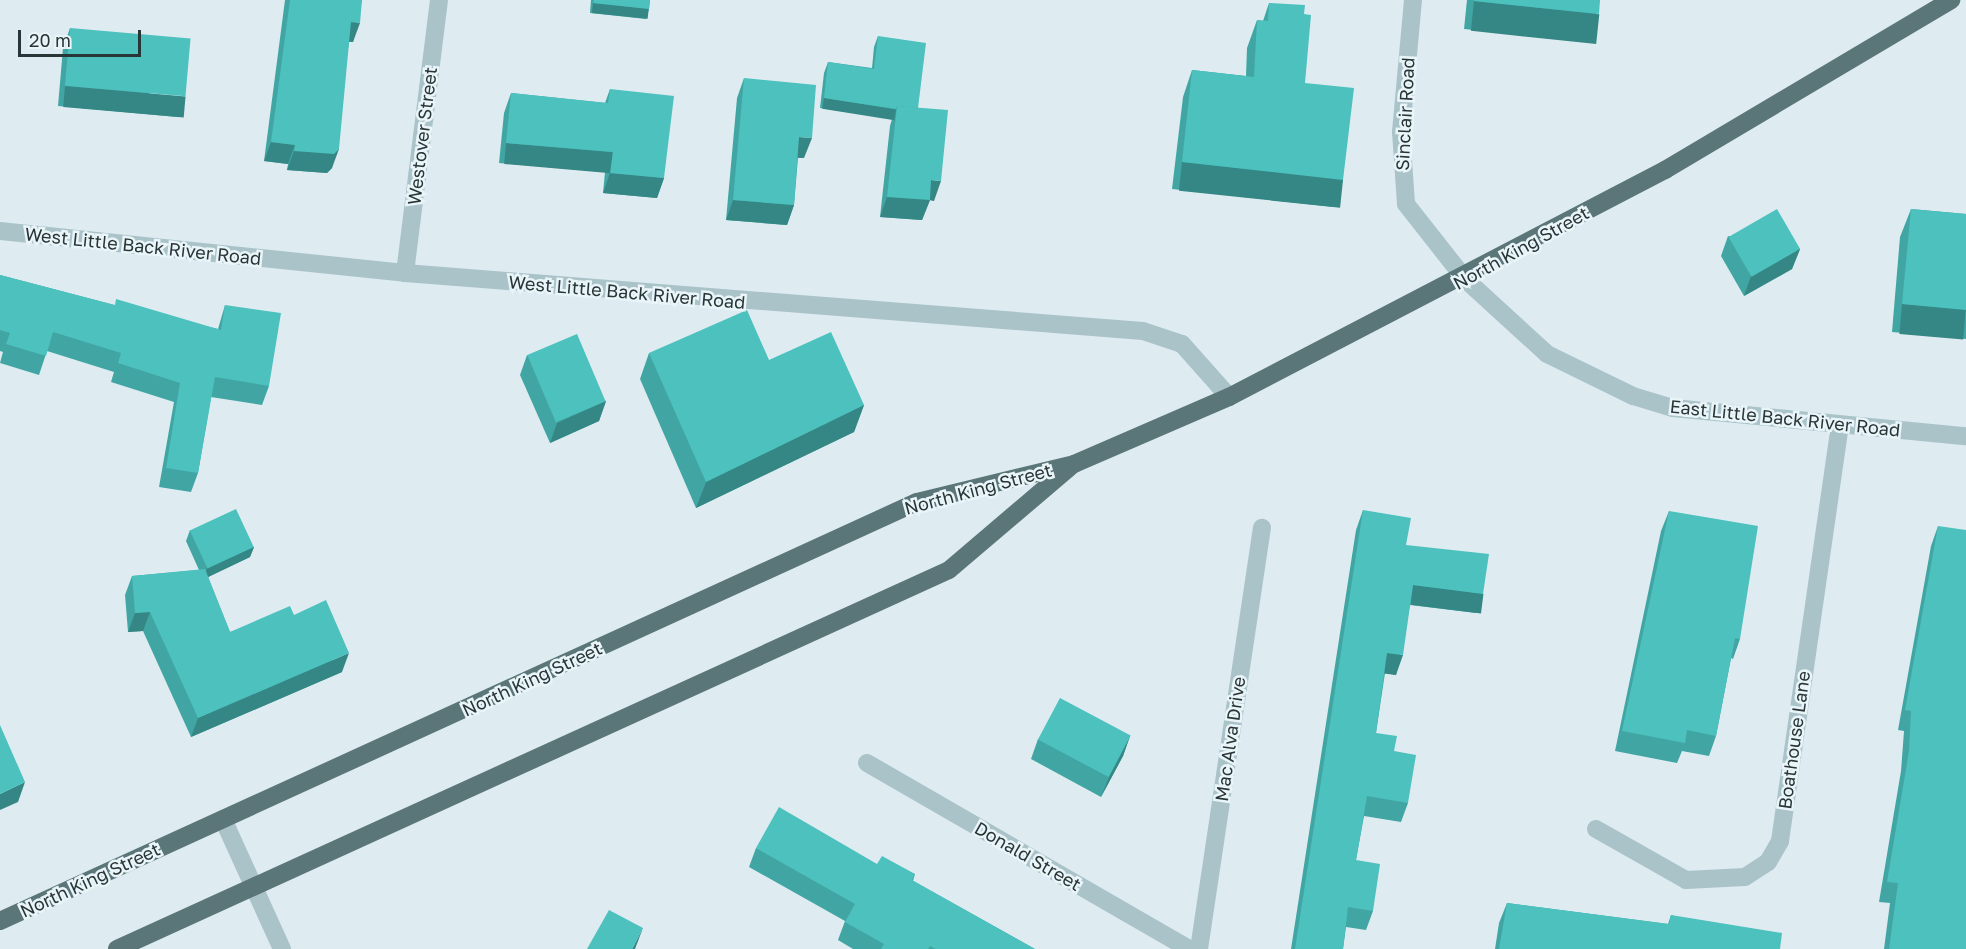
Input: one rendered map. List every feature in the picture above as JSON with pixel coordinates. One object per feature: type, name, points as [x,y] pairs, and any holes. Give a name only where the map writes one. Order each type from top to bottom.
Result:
[{"type":"main road","name":"North King Street","points":[[0,921],[917,502],[1074,464],[1229,397],[1465,279],[1665,170],[1951,0]]},
{"type":"main road","name":"North King Street","points":[[117,949],[949,570],[1074,464]]},
{"type":"street","name":"Westover Street","points":[[405,273],[439,0]]},
{"type":"street","name":"Sinclair Road","points":[[1413,0],[1401,132],[1406,204],[1465,279]]},
{"type":"street","name":"West Little Back River Road","points":[[0,231],[405,273],[1143,331],[1182,344],[1229,397]]},
{"type":"street","name":"East Little Back River Road","points":[[1465,279],[1547,354],[1633,396],[1673,408],[1840,426],[1966,435]]},
{"type":"street","name":"Boathouse Lane","points":[[1596,829],[1686,880],[1745,877],[1768,862],[1780,841],[1840,426]]},
{"type":"street","name":"Mac Alva Drive","points":[[1199,949],[1262,528]]},
{"type":"street","name":"Donald Street","points":[[867,764],[1189,949]]},
{"type":"street","points":[[223,819],[282,949]]},
{"type":"building","points":[[290,0],[362,0],[360,23],[351,22],[339,149],[334,154],[294,151],[295,145],[271,142]]},
{"type":"building","points":[[594,0],[650,0],[649,9],[593,3]]},
{"type":"building","points":[[1474,0],[1600,0],[1599,14]]},
{"type":"building","points":[[1269,3],[1305,5],[1304,14],[1311,15],[1305,83],[1354,88],[1343,180],[1182,162],[1192,70],[1254,77],[1257,20],[1268,21]]},
{"type":"building","points":[[70,28],[191,39],[185,96],[65,86]]},
{"type":"building","points":[[878,36],[926,43],[918,108],[897,106],[896,109],[824,98],[828,62],[874,69]]},
{"type":"building","points":[[744,78],[816,85],[812,138],[799,137],[794,205],[733,200]]},
{"type":"building","points":[[610,89],[674,96],[664,178],[610,173],[613,152],[506,143],[511,93],[608,103]]},
{"type":"building","points":[[897,106],[948,110],[941,181],[931,180],[930,200],[887,197]]},
{"type":"building","points":[[1777,209],[1800,249],[1752,277],[1729,237]]},
{"type":"building","points":[[1911,209],[1966,214],[1966,310],[1902,304]]},
{"type":"building","points":[[0,275],[115,305],[116,299],[221,330],[225,305],[281,313],[269,386],[215,377],[198,473],[166,468],[180,383],[118,363],[121,353],[53,332],[46,356],[6,344],[10,333],[0,330]]},
{"type":"building","points":[[747,310],[769,360],[831,332],[864,405],[706,482],[649,353]]},
{"type":"building","points":[[577,334],[606,401],[556,422],[527,355]]},
{"type":"building","points":[[236,509],[254,547],[208,569],[190,531]]},
{"type":"building","points":[[1363,510],[1411,518],[1406,545],[1489,554],[1483,594],[1413,585],[1403,655],[1387,653],[1376,733],[1397,736],[1394,751],[1416,755],[1408,803],[1367,796],[1356,860],[1380,864],[1373,911],[1348,907],[1343,949],[1295,949]]},
{"type":"building","points":[[1669,511],[1758,526],[1740,639],[1735,638],[1716,736],[1687,730],[1685,743],[1622,731]]},
{"type":"building","points":[[1938,526],[1966,530],[1966,949],[1889,949],[1898,883],[1887,882],[1909,751],[1911,711],[1905,710]]},
{"type":"building","points":[[205,569],[230,632],[290,606],[294,615],[326,600],[349,653],[198,718],[150,612],[135,613],[132,576]]},
{"type":"building","points":[[1060,698],[1131,736],[1109,777],[1038,739]]},
{"type":"building","points":[[0,725],[25,782],[0,794]]},
{"type":"building","points":[[779,807],[877,864],[882,856],[915,874],[912,880],[1035,949],[936,949],[930,946],[928,949],[881,949],[884,944],[845,922],[855,904],[756,848]]},
{"type":"building","points":[[1507,903],[1669,924],[1671,915],[1782,933],[1780,949],[1499,949]]},
{"type":"building","points":[[609,910],[643,928],[632,949],[587,949]]}]
